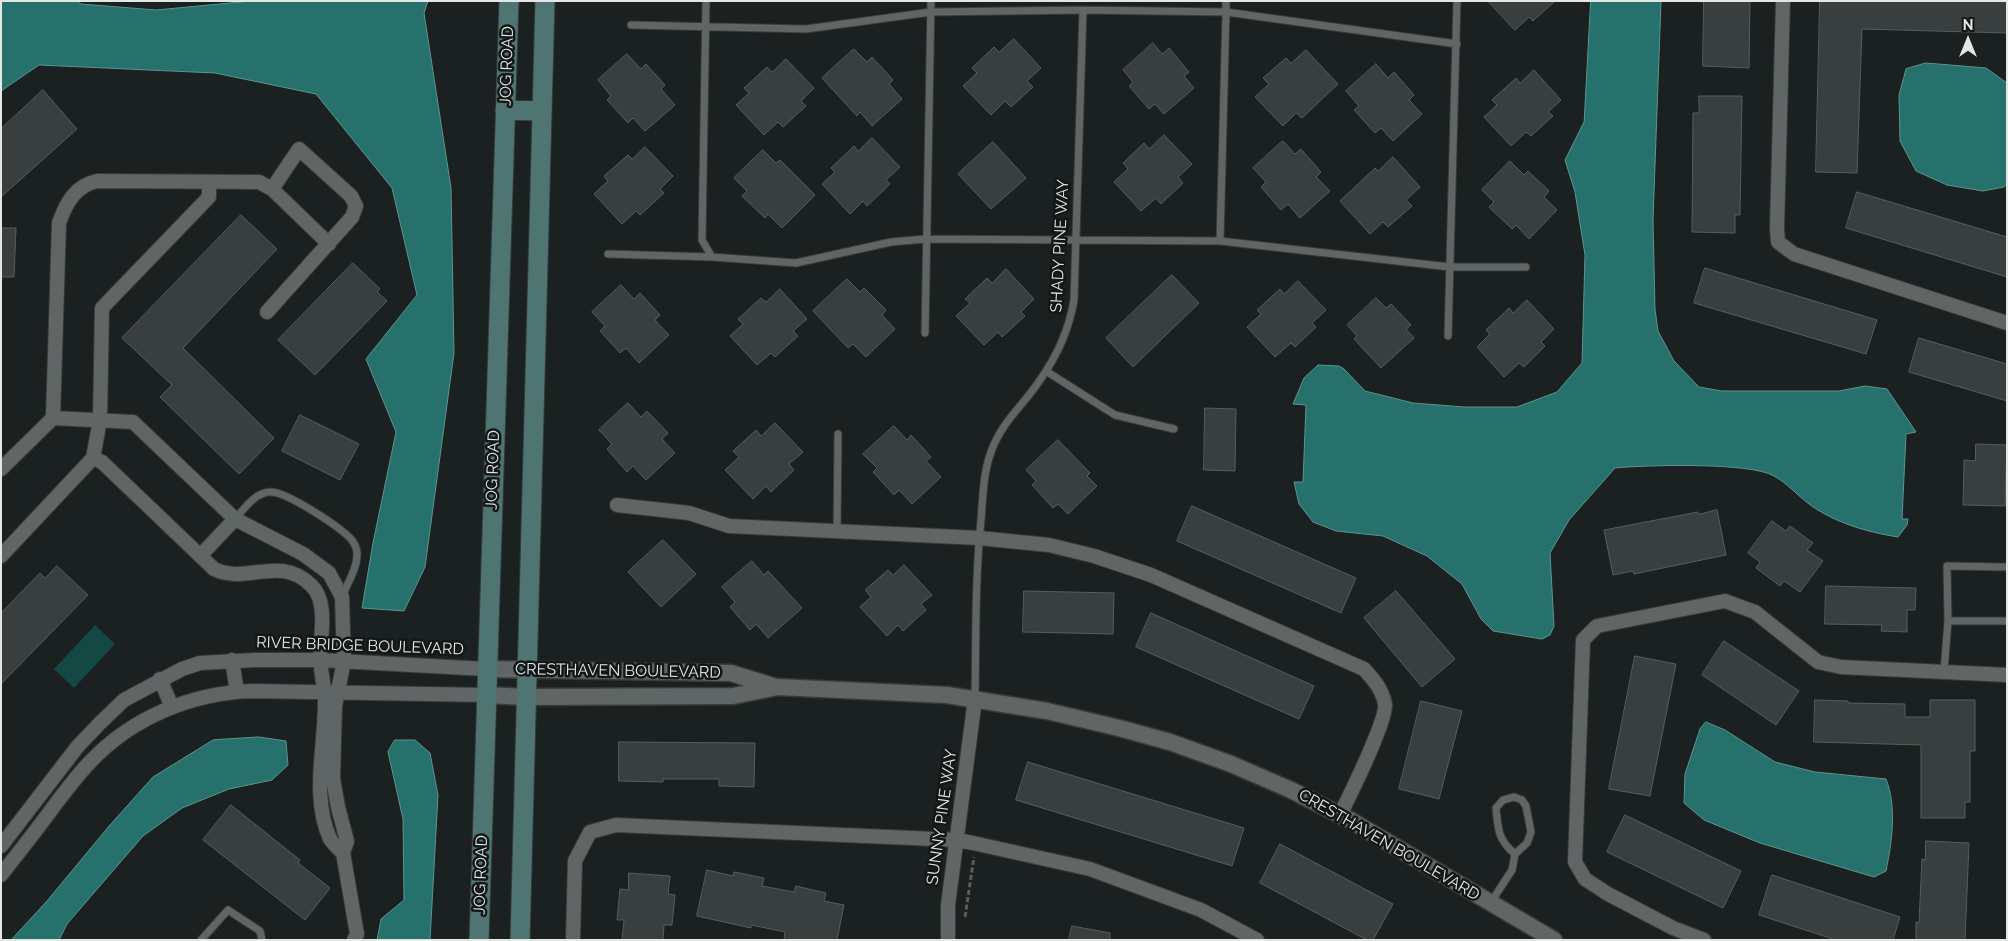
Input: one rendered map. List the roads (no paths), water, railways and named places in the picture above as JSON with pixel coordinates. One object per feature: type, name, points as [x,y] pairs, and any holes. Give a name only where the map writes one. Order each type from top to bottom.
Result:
[{"type":"main road","name":"JOG ROAD","points":[[479,940],[485,695],[509,1]]},
{"type":"main road","points":[[520,940],[545,1]]},
{"type":"main road","points":[[505,110],[542,111]]},
{"type":"street","points":[[1783,1],[1778,242],[1794,254],[2007,323]]},
{"type":"street","points":[[267,312],[352,217],[356,206],[351,196],[299,149],[272,189]]},
{"type":"street","points":[[1,469],[53,418],[57,235],[64,209],[71,196],[86,183],[97,181],[259,182],[272,189],[329,244]]},
{"type":"street","points":[[1,556],[93,458],[100,420],[102,308],[209,197],[209,182]]},
{"type":"street","points":[[53,418],[133,422],[235,519],[303,554],[329,573],[342,597],[344,661],[332,697]]},
{"type":"street","points":[[93,458],[102,462],[214,569],[223,573],[242,574],[269,570],[283,571],[299,576],[312,585],[318,595],[322,608],[320,660],[332,697],[333,779],[347,841],[343,853],[358,934],[354,940]]},
{"type":"street","points":[[617,505],[689,513],[729,526],[979,538],[1049,546],[1094,556],[1151,575],[1364,669],[1380,687],[1386,707],[1365,763],[1340,815]]},
{"type":"street","points":[[200,556],[235,519]]},
{"type":"street","points":[[1704,940],[1673,928],[1608,894],[1585,879],[1576,862],[1583,640],[1597,626],[1725,601],[1755,612],[1818,662],[1841,667],[2007,675]]},
{"type":"street","points":[[232,660],[237,692]]},
{"type":"street","name":"RIVER BRIDGE BOULEVARD","points":[[1,846],[73,753],[100,723],[124,700],[160,679],[182,669],[200,663],[232,660],[320,660],[486,669]]},
{"type":"street","name":"CRESTHAVEN BOULEVARD","points":[[486,669],[731,672],[778,687]]},
{"type":"street","points":[[160,679],[172,707]]},
{"type":"street","name":"CRESTHAVEN BOULEVARD","points":[[485,695],[527,697],[733,696],[778,687],[946,695],[1047,711],[1170,742],[1243,769],[1292,790],[1340,815],[1554,940]]},
{"type":"street","points":[[1,875],[92,760],[137,724],[172,707],[223,692],[332,697],[485,695]]},
{"type":"street","name":"SUNNY PINE WAY","points":[[948,940],[948,905],[975,699]]},
{"type":"street","points":[[573,940],[575,861],[590,832],[616,825],[957,840],[1090,869],[1201,910],[1257,940]]},
{"type":"lane","points":[[706,1],[702,240],[712,257]]},
{"type":"lane","points":[[925,333],[925,239],[931,1]]},
{"type":"lane","points":[[1220,241],[1226,1]]},
{"type":"lane","points":[[1448,336],[1457,1]]},
{"type":"lane","points":[[631,25],[806,29],[931,12],[1083,10],[1226,12],[1457,44]]},
{"type":"lane","name":"SHADY PINE WAY","points":[[975,699],[979,538],[985,475],[991,452],[1001,430],[1014,410],[1040,382],[1055,358],[1070,319],[1074,300],[1083,10]]},
{"type":"lane","points":[[608,254],[712,257],[796,263],[891,242],[925,239],[1220,241],[1450,267],[1526,267]]},
{"type":"lane","points":[[1046,371],[1115,415],[1174,429]]},
{"type":"lane","points":[[837,532],[838,434]]},
{"type":"lane","points":[[235,519],[257,496],[270,492],[282,494],[324,519],[351,539],[357,551],[356,561],[342,597]]},
{"type":"lane","points":[[1944,672],[1948,621],[1946,566],[2007,567]]},
{"type":"lane","points":[[1948,621],[2007,622]]},
{"type":"lane","points":[[1490,903],[1512,870],[1515,854],[1527,842],[1531,832],[1531,822],[1526,806],[1522,800],[1514,797],[1503,800],[1496,808],[1498,828],[1504,845],[1515,854]]},
{"type":"lane","points":[[201,940],[228,910],[260,931],[262,940]]}]
